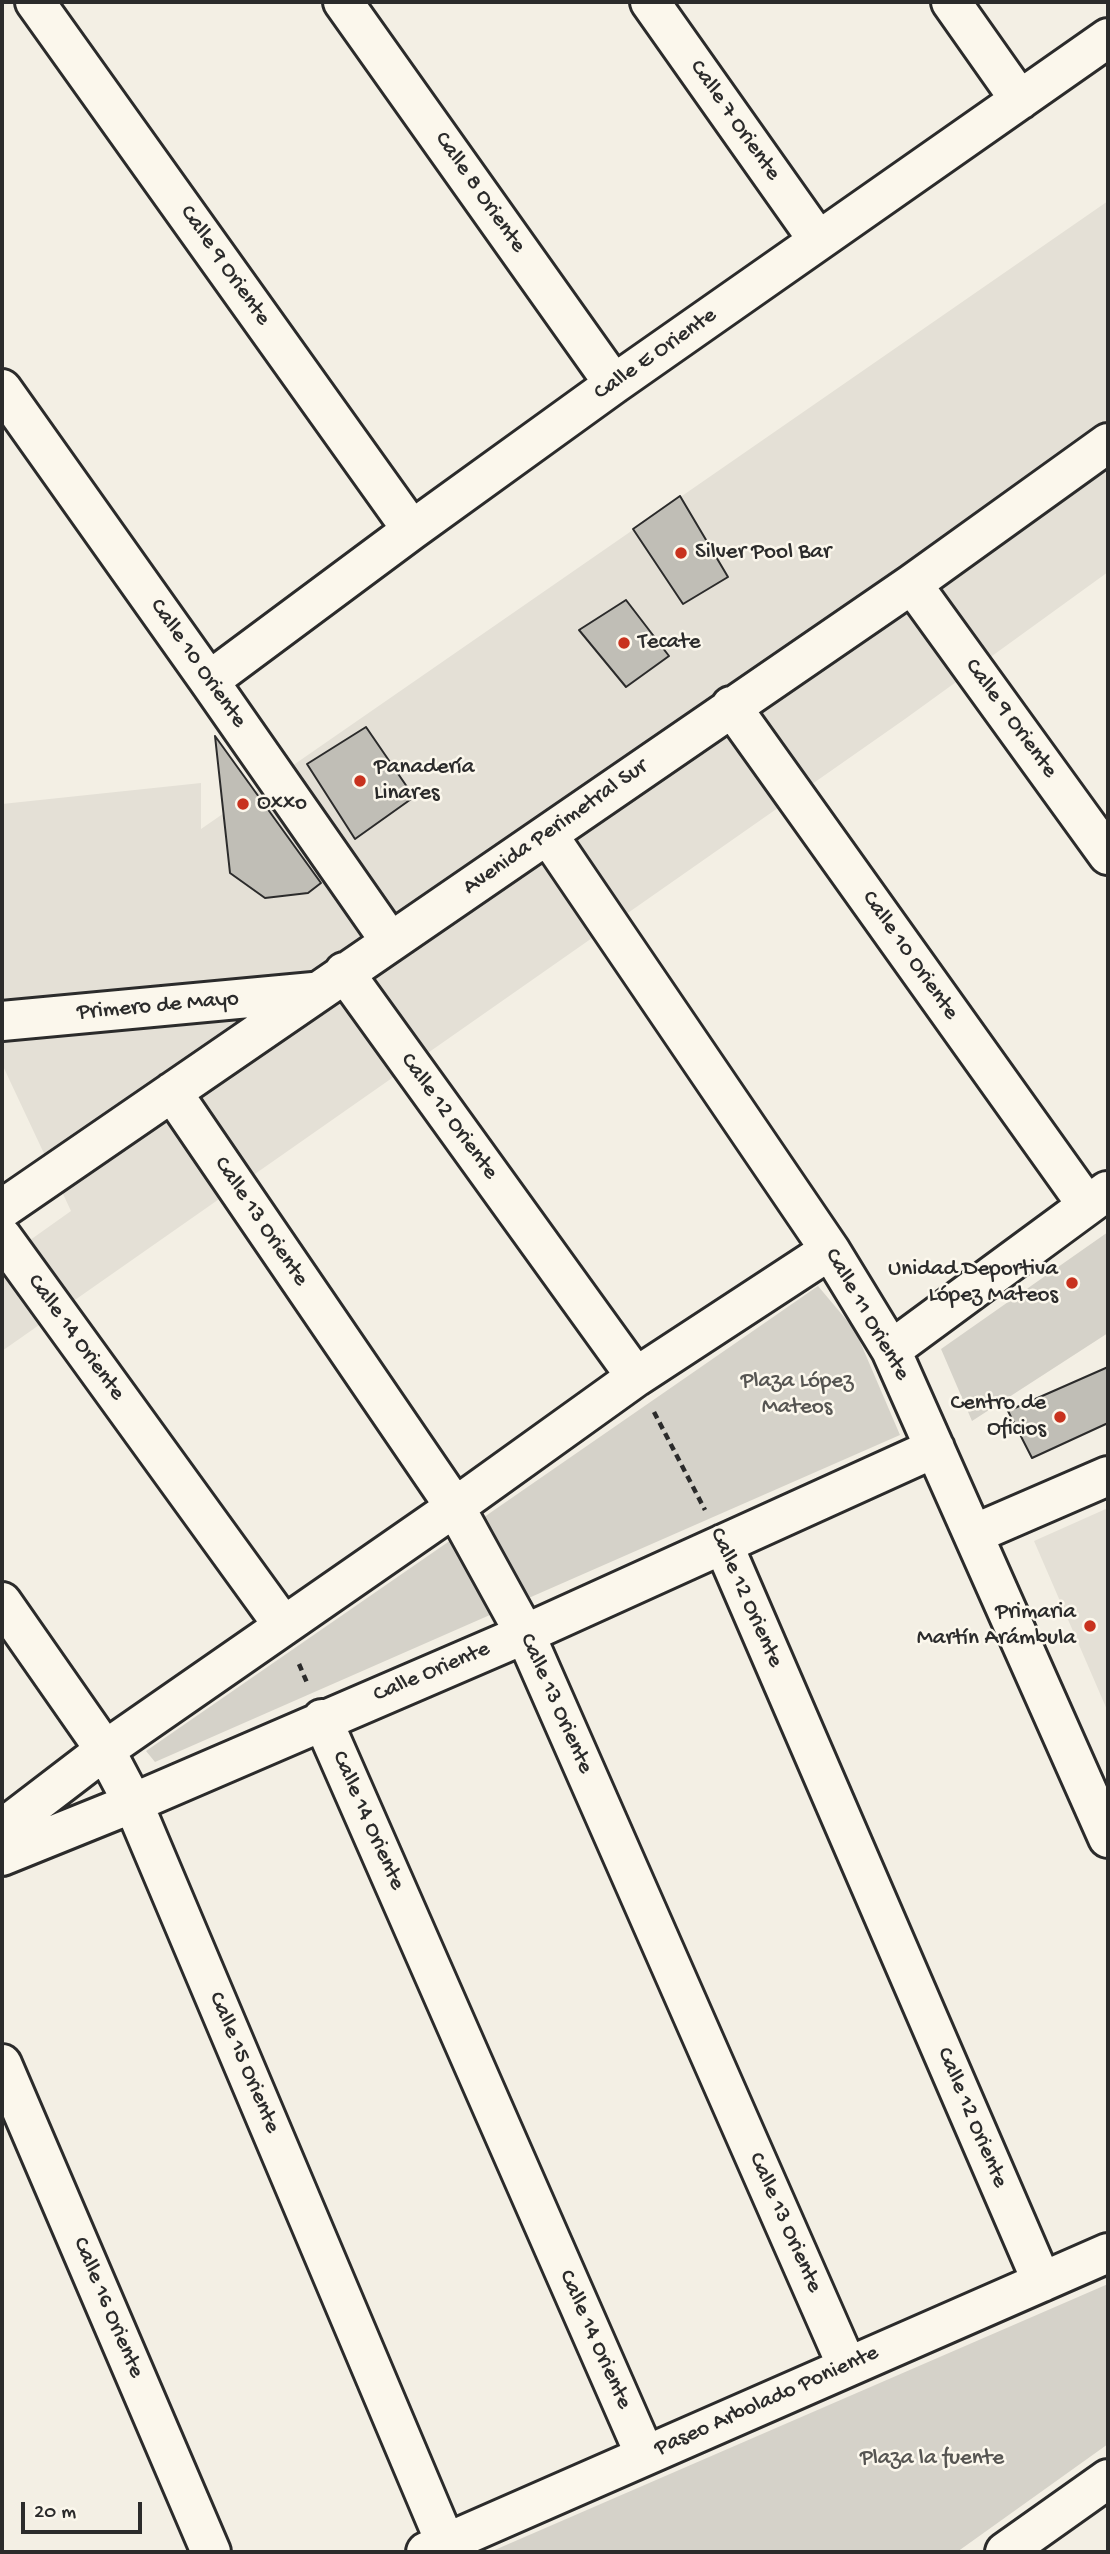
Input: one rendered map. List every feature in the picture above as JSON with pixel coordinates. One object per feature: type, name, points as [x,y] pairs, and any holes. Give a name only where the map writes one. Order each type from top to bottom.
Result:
[{"type":"street","name":"Calle 9 Oriente","points":[[35,2],[412,530]]},
{"type":"street","name":"Calle 8 Oriente","points":[[344,2],[614,384]]},
{"type":"street","name":"Calle 7 Oriente","points":[[650,2],[818,240]]},
{"type":"street","points":[[951,2],[1020,100]]},
{"type":"street","name":"Calle E Oriente","points":[[209,681],[614,384],[1108,38]]},
{"type":"street","name":"Calle 10 Oriente","points":[[2,389],[390,941]]},
{"type":"street","name":"Avenida Perimetral Sur","points":[[2,1209],[1106,449]]},
{"type":"street","name":"Calle 9 Oriente","points":[[912,584],[1108,855]]},
{"type":"street","name":"Calle 10 Oriente","points":[[731,706],[1098,1197]]},
{"type":"street","name":"Calle 11 Oriente","points":[[548,835],[830,1250],[891,1350],[1108,1838]]},
{"type":"street","name":"Primero de Mayo","points":[[2,1021],[329,982]]},
{"type":"street","name":"Calle 12 Oriente","points":[[329,982],[636,1377]]},
{"type":"street","name":"Calle 13 Oriente","points":[[172,1093],[455,1507],[525,1634],[847,2366]]},
{"type":"street","points":[[891,1350],[1098,1197]]},
{"type":"street","name":"Calle 14 Oriente","points":[[2,1237],[283,1625]]},
{"type":"street","points":[[2,1829],[105,1750],[455,1507],[636,1377],[830,1250]]},
{"type":"street","name":"Calle Oriente","points":[[2,1856],[525,1634],[935,1448]]},
{"type":"street","points":[[974,1534],[1108,1476]]},
{"type":"street","name":"Calle 12 Oriente","points":[[723,1544],[1042,2282]]},
{"type":"street","name":"Calle 15 Oriente","points":[[2,1602],[105,1750],[133,1802],[436,2548]]},
{"type":"street","name":"Calle 14 Oriente","points":[[322,1719],[645,2455]]},
{"type":"street","name":"Calle 16 Oriente","points":[[2,2064],[211,2552]]},
{"type":"street","name":"Paseo Arbolado Poniente","points":[[436,2548],[1108,2253]]},
{"type":"street","points":[[1005,2552],[1108,2479]]},
{"type":"path","name":"Calle 12 Oriente","points":[[636,1377],[723,1544]]},
{"type":"path","points":[[283,1625],[322,1719]]},
{"type":"shaded area","points":[[1108,201],[1108,572],[905,719],[2,1351],[2,1260],[71,1211],[2,1064],[2,804],[201,783],[201,829]]},
{"type":"shaded area","name":"Primaria Martín Arámbula","points":[[1108,1508],[1108,1712],[1034,1541]]},
{"type":"green space","name":"Unidad Deportiva López Mateos","points":[[1108,1232],[1108,1333],[972,1421],[941,1349]]},
{"type":"green space","name":"Plaza López Mateos","points":[[818,1286],[855,1330],[900,1435],[155,1762],[146,1751]]},
{"type":"green space","name":"Plaza la fuente","points":[[1108,2284],[1108,2444],[957,2552],[490,2552]]},
{"type":"building","name":"Silver Pool Bar","points":[[680,496],[728,577],[683,604],[633,529]]},
{"type":"building","name":"Tecate","points":[[626,600],[669,656],[626,687],[579,630]]},
{"type":"building","name":"Panadería Linares","points":[[366,727],[414,797],[355,839],[307,764]]},
{"type":"building","name":"Oxxo","points":[[215,736],[321,883],[308,893],[265,898],[230,873]]},
{"type":"building","name":"Centro de Oficios","points":[[1108,1367],[1108,1423],[1032,1458],[1008,1411]]},
{"type":"place","name":"Silver Pool Bar","points":[[681,553]]},
{"type":"place","name":"Tecate","points":[[624,643]]},
{"type":"place","name":"Panadería Linares","points":[[360,781]]},
{"type":"place","name":"Oxxo","points":[[243,804]]},
{"type":"place","name":"Unidad Deportiva López Mateos","points":[[1072,1283]]},
{"type":"place","name":"Centro de Oficios","points":[[1060,1417]]},
{"type":"place","name":"Primaria Martín Arámbula","points":[[1090,1626]]}]
